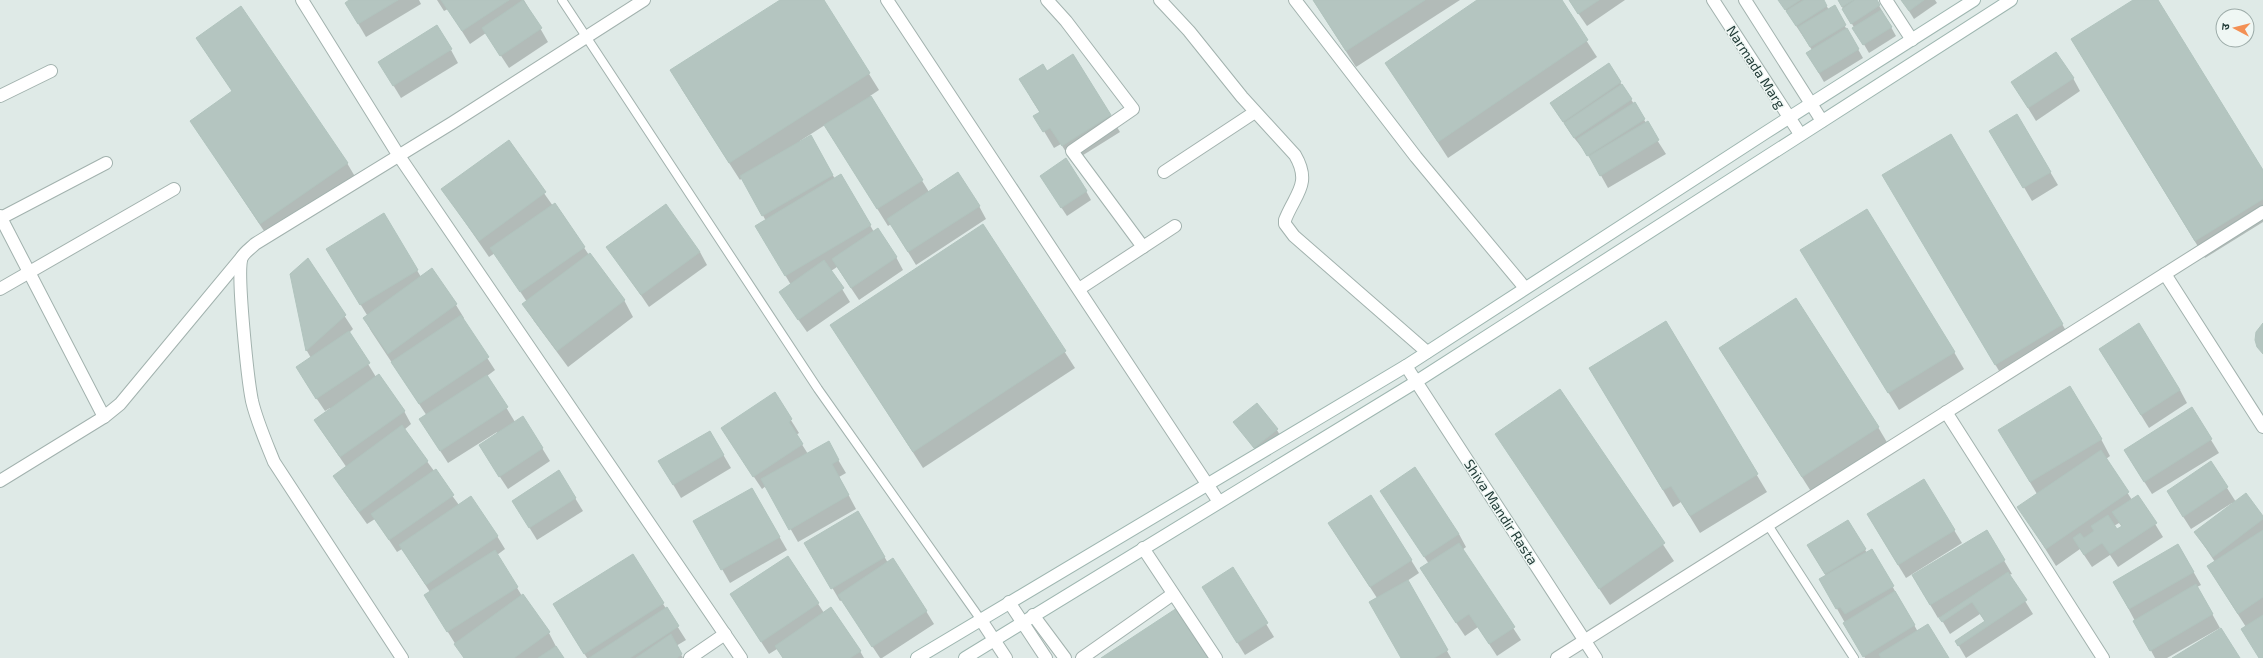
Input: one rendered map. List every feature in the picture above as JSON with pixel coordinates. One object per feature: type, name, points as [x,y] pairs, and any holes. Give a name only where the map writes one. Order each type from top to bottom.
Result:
[{"type":"street","points":[[302,0],[399,156],[741,658]]},
{"type":"street","points":[[0,481],[104,417],[120,404],[243,256],[255,244],[399,156],[644,0]]},
{"type":"street","points":[[887,0],[1219,502]]},
{"type":"street","points":[[1047,0],[1066,21],[1133,109],[1072,152],[1143,247]]},
{"type":"street","points":[[1160,0],[1174,14],[1255,112],[1295,155],[1301,166],[1302,187],[1285,220],[1285,224],[1289,230],[1427,352]]},
{"type":"street","points":[[1294,0],[1416,158],[1524,288]]},
{"type":"street","name":"Narmada Marg","points":[[1713,0],[1800,134]]},
{"type":"street","name":"Narmada Marg","points":[[1745,0],[1812,103],[1822,121]]},
{"type":"street","points":[[1886,0],[1912,40]]},
{"type":"street","points":[[916,658],[1406,366],[1524,288],[1974,0]]},
{"type":"street","points":[[965,658],[1142,548],[1417,382],[1800,134],[2011,0]]},
{"type":"street","points":[[0,96],[50,71]]},
{"type":"street","points":[[1164,172],[1255,112]]},
{"type":"street","points":[[104,417],[0,217],[106,163]]},
{"type":"street","points":[[0,288],[174,188]]},
{"type":"street","points":[[1557,658],[2263,212]]},
{"type":"street","points":[[1079,289],[1176,226]]},
{"type":"street","points":[[243,256],[240,265],[252,400],[260,429],[274,462],[402,658]]},
{"type":"street","points":[[2164,274],[2263,427]]},
{"type":"street","name":"Shiva Mandir Rasta","points":[[1406,366],[1596,658]]},
{"type":"street","points":[[1946,412],[2103,658]]},
{"type":"street","points":[[1142,548],[1216,658]]},
{"type":"street","points":[[1082,658],[1173,594]]},
{"type":"street","points":[[1009,602],[1046,658]]},
{"type":"street","points":[[1033,615],[1065,658]]},
{"type":"street","points":[[981,620],[993,641],[1006,658]]},
{"type":"street","points":[[690,658],[725,634]]},
{"type":"lane","points":[[562,0],[818,389],[981,620]]},
{"type":"lane","points":[[1768,525],[1854,658]]},
{"type":"building","points":[[349,0],[398,0],[358,24],[345,3]]},
{"type":"building","points":[[441,0],[509,0],[462,31]]},
{"type":"building","points":[[523,0],[542,28],[500,56],[482,28]]},
{"type":"building","points":[[780,0],[824,0],[870,73],[729,163],[670,70]]},
{"type":"building","points":[[1313,0],[1425,0],[1346,51]]},
{"type":"building","points":[[1477,0],[1562,0],[1588,40],[1438,142],[1385,63]]},
{"type":"building","points":[[1569,0],[1599,0],[1578,14]]},
{"type":"building","points":[[1778,0],[1800,0],[1785,10]]},
{"type":"building","points":[[1804,0],[1824,0],[1827,6],[1796,26],[1786,11]]},
{"type":"building","points":[[1838,0],[1853,0],[1842,7]]},
{"type":"building","points":[[1855,0],[1877,0],[1880,5],[1851,24],[1842,9]]},
{"type":"building","points":[[1901,0],[1924,0],[1909,11]]},
{"type":"building","points":[[2133,0],[2158,0],[2263,170],[2263,199],[2195,241],[2071,39]]},
{"type":"building","points":[[1835,5],[1846,25],[1810,47],[1798,27]]},
{"type":"building","points":[[241,6],[348,163],[260,224],[190,121],[232,91],[196,38]]},
{"type":"building","points":[[1881,10],[1892,27],[1863,45],[1852,28]]},
{"type":"building","points":[[437,25],[452,49],[393,86],[378,62]]},
{"type":"building","points":[[1847,28],[1859,49],[1819,73],[1806,53]]},
{"type":"building","points":[[2056,52],[2074,78],[2028,108],[2011,82]]},
{"type":"building","points":[[1073,54],[1111,115],[1062,146],[1050,128],[1043,132],[1033,116],[1040,112],[1019,79],[1043,64],[1047,71]]},
{"type":"building","points":[[1609,63],[1621,82],[1563,122],[1550,103]]},
{"type":"building","points":[[1622,84],[1632,99],[1574,138],[1564,123]]},
{"type":"building","points":[[871,96],[923,180],[877,209],[824,125]]},
{"type":"building","points":[[1635,102],[1645,119],[1587,156],[1577,139]]},
{"type":"building","points":[[2017,114],[2051,172],[2023,188],[1989,131]]},
{"type":"building","points":[[1648,121],[1659,140],[1600,176],[1589,156]]},
{"type":"building","points":[[1951,134],[2063,324],[1995,365],[1882,175]]},
{"type":"building","points":[[811,135],[833,175],[762,216],[740,176]]},
{"type":"building","points":[[509,140],[546,192],[479,241],[441,189]]},
{"type":"building","points":[[1066,158],[1087,191],[1061,208],[1040,176]]},
{"type":"building","points":[[958,172],[980,206],[908,252],[887,219]]},
{"type":"building","points":[[841,174],[871,225],[785,276],[755,226]]},
{"type":"building","points":[[555,203],[585,247],[520,292],[490,248]]},
{"type":"building","points":[[666,204],[700,252],[641,295],[606,247]]},
{"type":"building","points":[[1867,209],[1955,352],[1888,393],[1800,250]]},
{"type":"building","points":[[384,213],[418,270],[360,305],[326,249]]},
{"type":"building","points":[[983,224],[1066,351],[913,452],[830,325]]},
{"type":"building","points":[[878,228],[897,257],[851,288],[832,259]]},
{"type":"building","points":[[590,253],[625,300],[557,351],[522,304]]},
{"type":"building","points":[[308,258],[346,315],[306,351],[290,274]]},
{"type":"building","points":[[824,260],[844,288],[798,320],[779,292]]},
{"type":"building","points":[[432,268],[457,304],[388,354],[363,318]]},
{"type":"building","points":[[1796,298],[1879,427],[1802,477],[1719,348]]},
{"type":"building","points":[[461,315],[489,357],[419,404],[391,362]]},
{"type":"building","points":[[1666,321],[1758,474],[1690,516],[1671,486],[1663,490],[1589,368]]},
{"type":"building","points":[[2139,323],[2180,390],[2141,415],[2099,349]]},
{"type":"building","points":[[2263,323],[2263,354],[2257,347],[2255,340],[2256,332]]},
{"type":"building","points":[[349,331],[370,363],[316,399],[296,367]]},
{"type":"building","points":[[379,374],[405,411],[340,457],[314,420]]},
{"type":"building","points":[[487,375],[508,407],[440,451],[419,419]]},
{"type":"building","points":[[2070,386],[2102,439],[2030,482],[1998,430]]},
{"type":"building","points":[[1560,389],[1665,543],[1599,589],[1495,434]]},
{"type":"building","points":[[775,392],[792,419],[789,422],[803,444],[753,477],[721,428]]},
{"type":"building","points":[[1257,403],[1278,429],[1254,448],[1233,422]]},
{"type":"building","points":[[2192,407],[2212,439],[2144,482],[2124,450]]},
{"type":"building","points":[[523,416],[543,448],[499,477],[479,445]]},
{"type":"building","points":[[402,425],[428,461],[359,512],[333,476]]},
{"type":"building","points":[[710,431],[724,455],[673,485],[658,461]]},
{"type":"building","points":[[829,441],[839,460],[832,464],[849,495],[789,530],[761,479]]},
{"type":"building","points":[[2101,450],[2129,492],[2046,549],[2017,507]]},
{"type":"building","points":[[2211,461],[2228,487],[2183,517],[2167,491]]},
{"type":"building","points":[[1415,467],[1459,534],[1424,557],[1380,491]]},
{"type":"building","points":[[436,469],[454,495],[389,540],[371,514]]},
{"type":"building","points":[[559,470],[576,498],[529,528],[512,501]]},
{"type":"building","points":[[1924,479],[1955,530],[1898,565],[1867,514]]},
{"type":"building","points":[[752,488],[780,537],[721,570],[693,521]]},
{"type":"building","points":[[2246,493],[2263,516],[2263,519],[2213,557],[2194,532]]},
{"type":"building","points":[[1371,495],[1412,560],[1370,587],[1328,523]]},
{"type":"building","points":[[2138,495],[2157,523],[2110,554],[2102,543],[2084,555],[2073,538],[2080,533],[2084,538],[2094,531],[2091,526],[2108,515],[2117,529],[2122,526],[2112,512]]},
{"type":"building","points":[[471,496],[498,536],[426,585],[399,545]]},
{"type":"building","points":[[858,511],[885,557],[831,589],[804,543]]},
{"type":"building","points":[[1848,520],[1866,549],[1825,574],[1807,545]]},
{"type":"building","points":[[1987,530],[2005,560],[1930,605],[1912,575]]},
{"type":"building","points":[[2263,530],[2263,597],[2238,614],[2207,566]]},
{"type":"building","points":[[1459,543],[1515,627],[1489,644],[1469,614],[1456,623],[1420,568]]},
{"type":"building","points":[[2178,544],[2194,572],[2129,609],[2113,582]]},
{"type":"building","points":[[1872,549],[1894,586],[1845,614],[1840,607],[1836,609],[1819,579]]},
{"type":"building","points":[[495,550],[518,587],[447,632],[424,595]]},
{"type":"building","points":[[633,554],[664,603],[584,654],[553,604]]},
{"type":"building","points":[[788,556],[819,603],[761,642],[730,594]]},
{"type":"building","points":[[893,558],[927,611],[872,647],[838,595]]},
{"type":"building","points":[[1233,567],[1268,623],[1237,643],[1202,587]]},
{"type":"building","points":[[2008,572],[2027,600],[1958,646],[1955,641],[1985,621],[1972,602],[1942,622],[1939,618]]},
{"type":"building","points":[[1408,580],[1448,650],[1434,658],[1401,658],[1369,602]]},
{"type":"building","points":[[2196,584],[2213,614],[2150,651],[2133,621]]},
{"type":"building","points":[[1895,591],[1915,625],[1863,657],[1843,623]]},
{"type":"building","points":[[523,594],[550,632],[514,658],[464,658],[454,644]]},
{"type":"building","points":[[667,607],[679,626],[630,658],[589,658]]},
{"type":"building","points":[[831,607],[861,651],[850,658],[783,658],[775,646]]},
{"type":"building","points":[[1177,608],[1210,658],[1101,658]]},
{"type":"building","points":[[2263,615],[2263,658],[2259,658],[2241,629]]},
{"type":"building","points":[[1928,624],[1949,658],[1881,658],[1879,654]]},
{"type":"building","points":[[2221,628],[2240,658],[2172,658]]},
{"type":"building","points":[[671,634],[682,654],[677,658],[636,658]]},
{"type":"building","points":[[556,646],[564,658],[538,658]]}]
